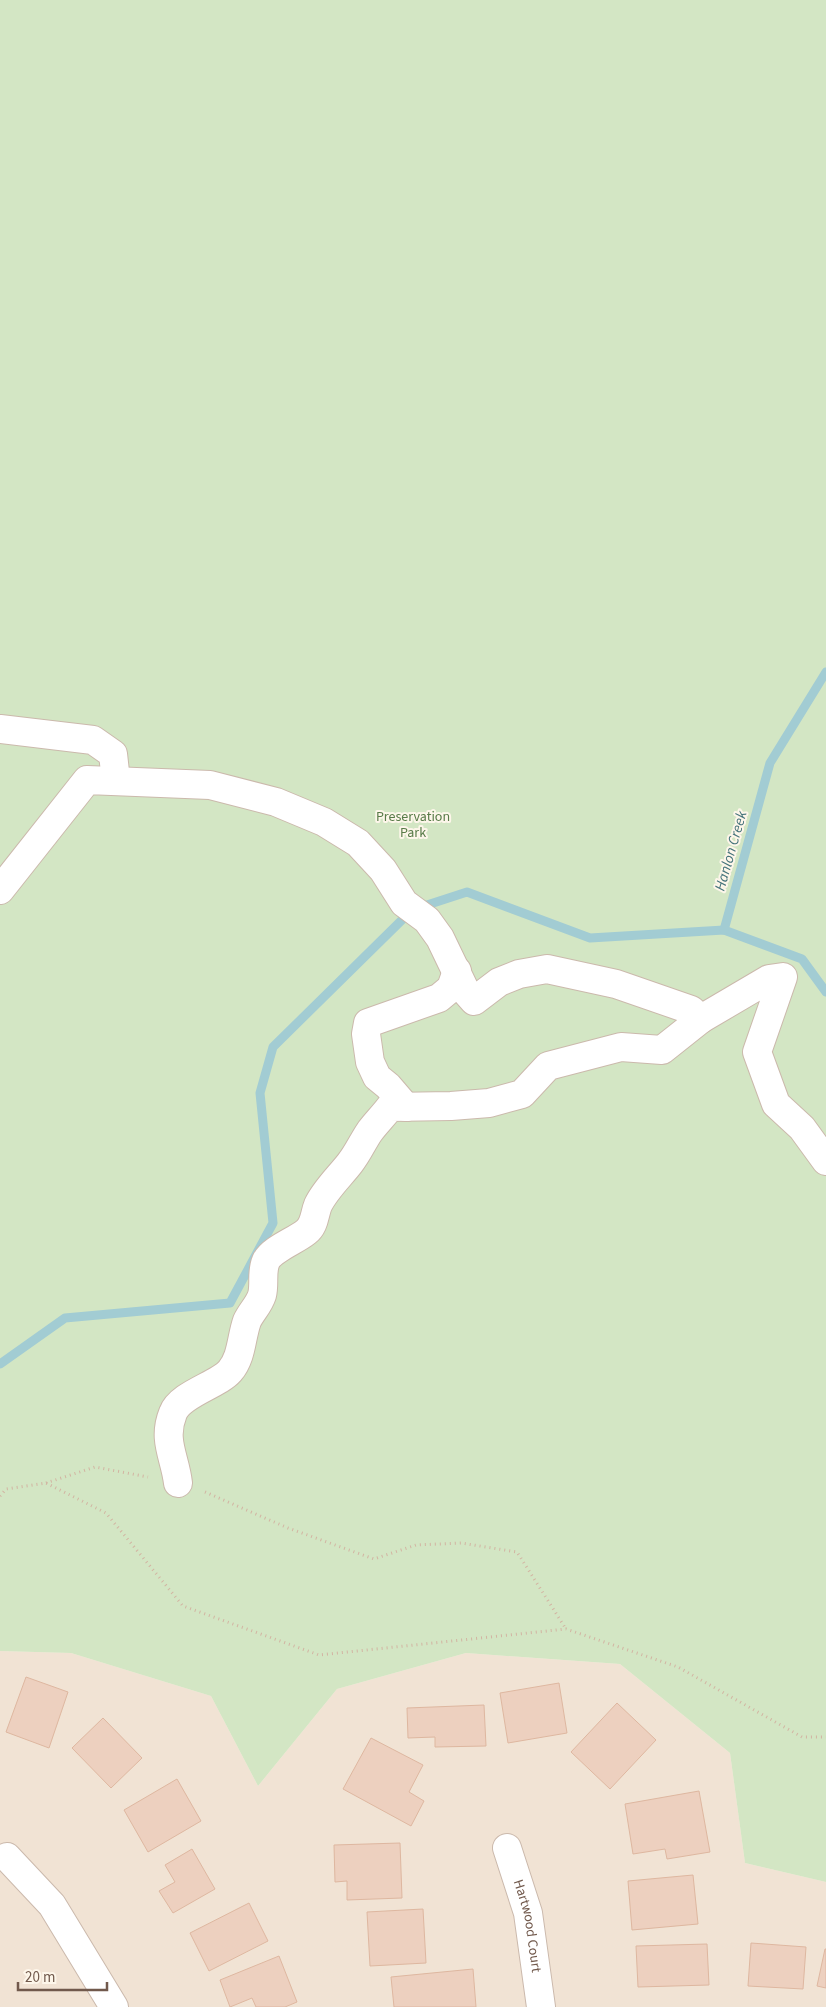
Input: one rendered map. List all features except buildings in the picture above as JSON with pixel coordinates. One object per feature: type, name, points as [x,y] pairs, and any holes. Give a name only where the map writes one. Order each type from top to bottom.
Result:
[{"type":"street","points":[[0,729],[93,740],[113,754],[116,781]]},
{"type":"street","points":[[0,890],[87,780],[210,785],[276,802],[324,822],[358,843],[383,870],[404,903],[427,920],[440,938],[466,992],[474,1001],[499,982],[519,974],[547,969],[616,984],[691,1010],[701,1019]]},
{"type":"street","points":[[406,1107],[388,1086],[377,1077],[370,1062],[366,1034],[368,1023],[439,998],[451,988],[457,972]]},
{"type":"street","points":[[178,1483],[176,1469],[170,1456],[168,1437],[173,1411],[202,1388],[221,1380],[231,1370],[239,1355],[248,1320],[258,1307],[263,1293],[262,1279],[266,1260],[307,1232],[314,1221],[318,1205],[352,1160],[370,1131],[390,1108],[489,1103],[522,1094],[548,1066],[621,1047],[662,1050],[701,1019],[769,979],[783,976],[757,1052],[776,1104],[802,1128],[826,1161]]},
{"type":"street","name":"Hartwood Court","points":[[508,1848],[528,1913],[541,2007]]},
{"type":"street","points":[[6,1857],[52,1905],[114,2007]]},
{"type":"path","points":[[0,1496],[6,1489],[46,1483],[95,1467],[190,1485],[288,1528],[374,1559],[416,1545],[461,1543],[517,1552],[566,1629]]},
{"type":"path","points":[[46,1483],[106,1513],[183,1606],[319,1655],[566,1629],[678,1667],[802,1737],[826,1737]]},
{"type":"shaded area","points":[[0,1651],[71,1653],[211,1696],[258,1786],[337,1689],[466,1653],[620,1664],[730,1753],[745,1863],[826,1882],[826,2007],[0,2007]]},
{"type":"green space","name":"Preservation Park","points":[[0,0],[826,0],[826,1882],[745,1863],[730,1753],[620,1664],[466,1653],[337,1689],[258,1786],[211,1696],[71,1653],[0,1651]]},
{"type":"waterway","name":"Hanlon Creek","points":[[724,930],[770,763],[826,672]]},
{"type":"waterway","points":[[427,905],[467,892],[590,938],[724,930],[802,959],[826,992]]},
{"type":"waterway","points":[[0,1364],[65,1318],[230,1303],[273,1223],[260,1093],[273,1047],[410,912]]}]
